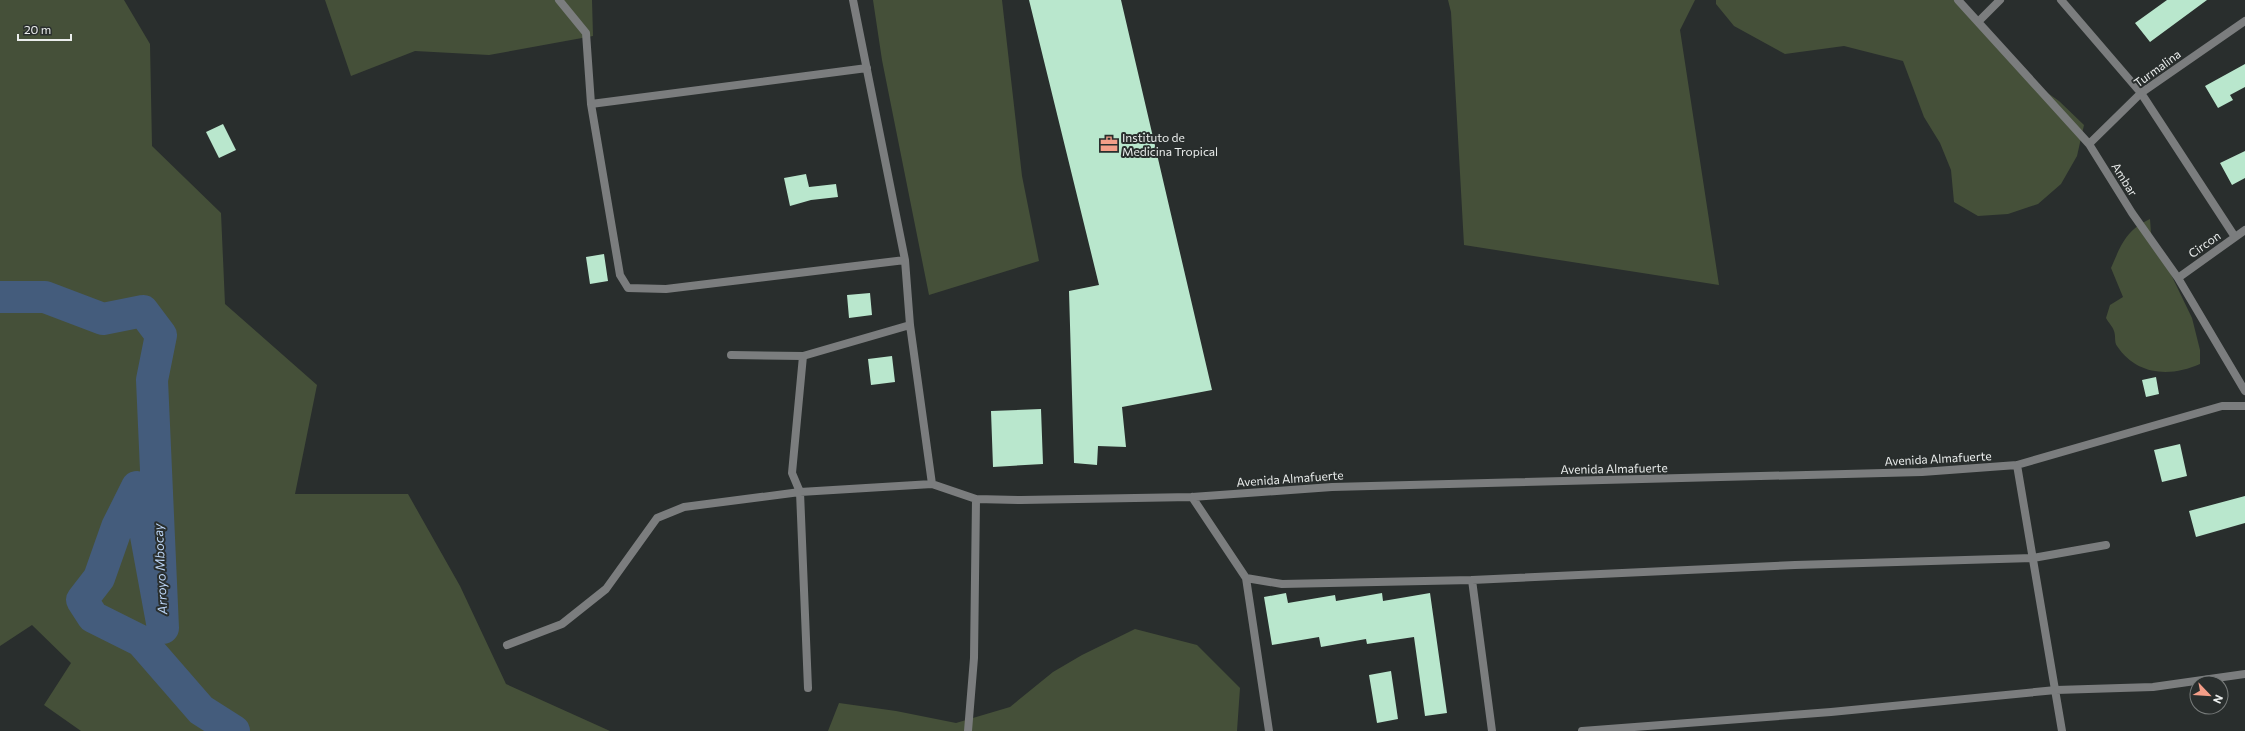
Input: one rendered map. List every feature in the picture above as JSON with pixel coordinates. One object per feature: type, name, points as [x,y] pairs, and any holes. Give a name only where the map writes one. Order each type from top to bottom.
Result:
[{"type":"street","points":[[559,0],[586,33],[591,104],[620,275],[628,288],[666,288],[905,260]]},
{"type":"street","points":[[507,645],[562,624],[606,589],[657,518],[684,507],[800,492],[932,484],[910,325],[905,260],[853,0]]},
{"type":"street","name":"Ambar","points":[[1958,0],[1979,21],[2089,144],[2132,213],[2178,278],[2245,391]]},
{"type":"street","points":[[1979,21],[2000,0]]},
{"type":"street","points":[[2061,0],[2141,93],[2235,237]]},
{"type":"street","name":"Turmalina","points":[[2089,144],[2141,93],[2245,21]]},
{"type":"street","points":[[591,104],[867,68]]},
{"type":"street","name":"Circon","points":[[2178,278],[2245,230]]},
{"type":"street","points":[[731,355],[803,356],[910,325]]},
{"type":"street","points":[[803,356],[792,473],[800,492],[808,688]]},
{"type":"street","name":"Avenida Almafuerte","points":[[932,484],[976,499],[1021,500],[1192,497],[1332,487],[1922,472],[2017,465],[2222,406],[2245,406]]},
{"type":"street","points":[[2017,465],[2062,731]]},
{"type":"street","points":[[1192,497],[1246,578],[1270,731]]},
{"type":"street","points":[[968,731],[974,658],[976,499]]},
{"type":"street","points":[[1246,578],[1282,584],[1472,580],[1795,565],[2033,558],[2106,545]]},
{"type":"street","points":[[1472,580],[1492,731]]},
{"type":"street","points":[[1582,731],[1831,712],[2056,690],[2153,687],[2245,674]]},
{"type":"green space","points":[[0,0],[124,0],[150,44],[152,146],[221,213],[225,304],[317,385],[295,494],[408,494],[460,586],[506,684],[610,731],[81,731],[44,705],[71,663],[32,625],[0,646]]},
{"type":"green space","points":[[325,0],[592,0],[593,36],[489,55],[415,51],[351,76]]},
{"type":"green space","points":[[873,0],[1002,0],[1022,176],[1039,261],[929,295],[882,60]]},
{"type":"green space","points":[[1448,0],[1695,0],[1680,30],[1719,285],[1464,245],[1451,12]]},
{"type":"green space","points":[[1716,0],[1957,0],[2032,82],[2059,101],[2084,125],[2077,156],[2061,184],[2038,204],[2008,214],[1978,216],[1954,202],[1951,170],[1940,143],[1924,117],[1903,61],[1844,46],[1785,54],[1734,26],[1716,4]]},
{"type":"green space","points":[[2150,219],[2151,233],[2192,318],[2200,350],[2200,364],[2178,371],[2155,371],[2134,363],[2125,356],[2117,346],[2115,333],[2106,318],[2110,305],[2123,297],[2111,268],[2121,245],[2135,228]]},
{"type":"green space","points":[[1135,629],[1197,645],[1240,688],[1237,731],[828,731],[839,703],[896,711],[956,723],[1010,707],[1053,672],[1082,655]]},
{"type":"building","name":"Instituto de Medicina Tropical","points":[[1029,0],[1121,0],[1212,390],[1122,407],[1126,447],[1098,446],[1097,465],[1074,463],[1069,291],[1099,285]]},
{"type":"building","points":[[2167,0],[2207,0],[2150,42],[2135,23]]},
{"type":"building","points":[[2245,64],[2245,87],[2230,95],[2233,100],[2218,108],[2205,86]]},
{"type":"building","points":[[223,124],[236,150],[219,158],[206,132]]},
{"type":"building","points":[[2245,151],[2245,178],[2232,185],[2220,163]]},
{"type":"building","points":[[806,174],[809,187],[836,184],[838,197],[811,200],[790,206],[784,178]]},
{"type":"building","points":[[604,254],[608,281],[590,284],[586,257]]},
{"type":"building","points":[[870,293],[872,315],[849,318],[847,295]]},
{"type":"building","points":[[892,356],[895,382],[871,385],[868,359]]},
{"type":"building","points":[[2156,377],[2159,394],[2146,397],[2142,380]]},
{"type":"building","points":[[1041,409],[1043,464],[993,467],[991,411]]},
{"type":"building","points":[[2180,444],[2187,476],[2162,482],[2154,450]]},
{"type":"building","points":[[2245,496],[2245,523],[2196,537],[2189,511]]},
{"type":"building","points":[[1286,593],[1288,603],[1335,595],[1336,601],[1382,593],[1383,601],[1430,593],[1447,713],[1425,716],[1414,637],[1367,644],[1366,639],[1321,647],[1319,637],[1272,645],[1264,597]]},
{"type":"building","points":[[1391,671],[1398,719],[1377,723],[1369,675]]},
{"type":"waterway","name":"Arroyo Mbocay","points":[[0,297],[45,297],[103,319],[143,311],[161,335],[152,380],[163,628],[137,487],[117,527],[99,578],[82,600],[93,617],[141,641],[201,710],[234,731]]},
{"type":"place","name":"Instituto de Medicina Tropical","points":[[1109,144]]}]
